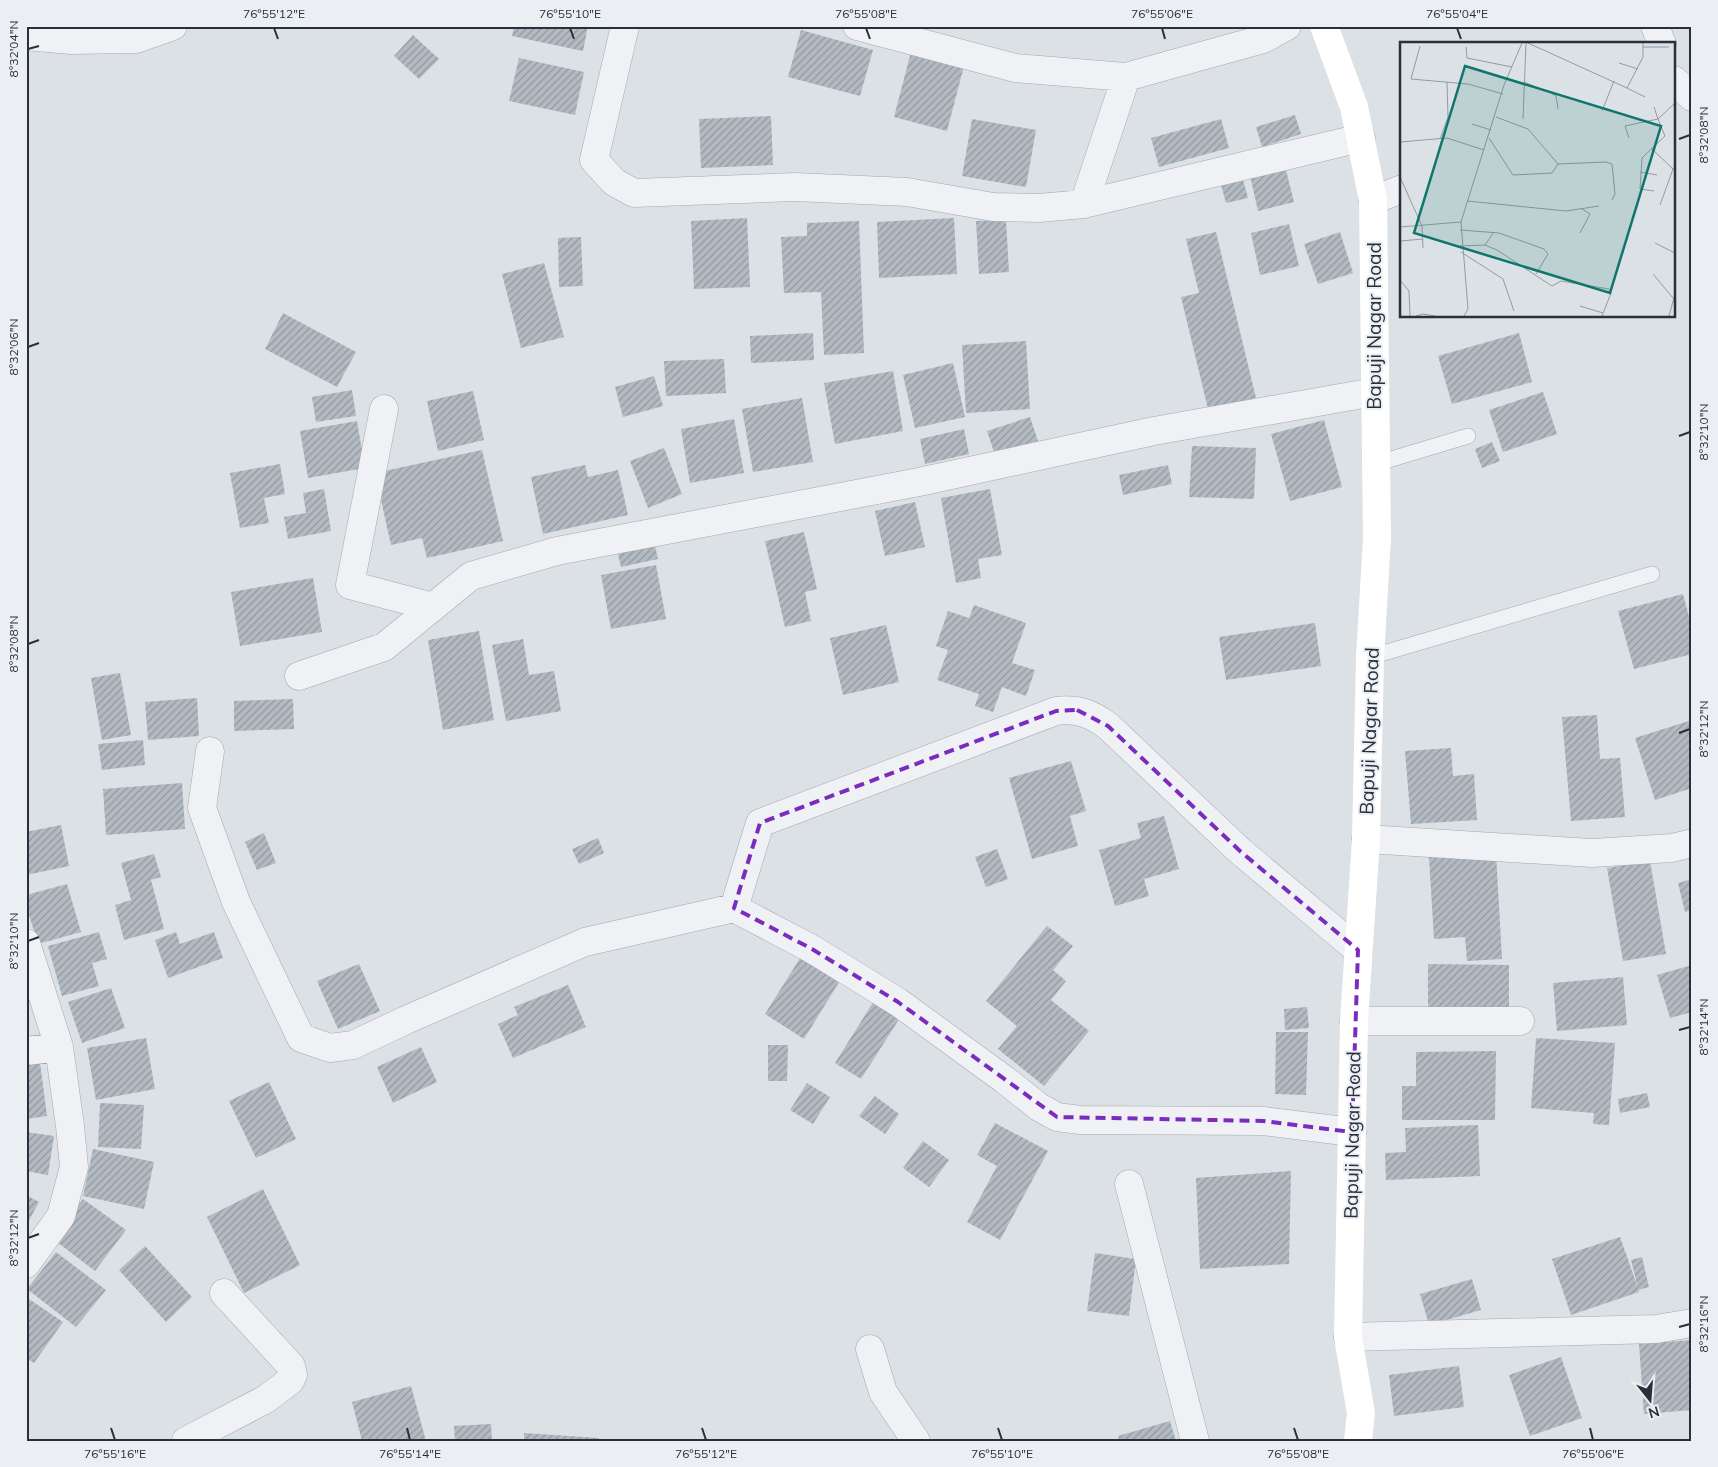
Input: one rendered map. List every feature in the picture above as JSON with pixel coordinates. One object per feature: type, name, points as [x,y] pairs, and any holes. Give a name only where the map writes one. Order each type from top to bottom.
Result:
[{"type":"street","points":[[26,36],[70,40],[136,39],[173,26]]},
{"type":"street","points":[[625,26],[594,160],[614,182],[634,193],[795,187],[907,192],[993,207],[1039,208],[1084,204],[1361,138]]},
{"type":"street","points":[[857,26],[1015,68],[1126,77],[1263,39],[1287,26]]},
{"type":"street","name":"Bapuji Nagar Road","points":[[1324,26],[1354,107],[1373,200],[1377,538],[1370,657],[1366,839],[1354,1021],[1348,1337],[1361,1413],[1358,1441]]},
{"type":"street","points":[[1656,26],[1661,42]]},
{"type":"street","points":[[1676,79],[1692,74]]},
{"type":"street","points":[[1084,204],[1126,77]]},
{"type":"street","points":[[1676,82],[1692,97]]},
{"type":"street","points":[[1373,200],[1400,190]]},
{"type":"street","points":[[299,676],[384,647],[471,576],[557,551],[919,482],[1154,431],[1374,392]]},
{"type":"street","points":[[384,408],[350,585],[433,607]]},
{"type":"street","points":[[734,908],[760,823],[1056,711],[1067,709],[1090,714],[1108,726],[1240,851],[1358,950]]},
{"type":"street","points":[[210,751],[202,808],[236,902],[301,1038],[330,1048],[353,1044],[586,942],[734,908],[812,950],[898,1002],[1005,1080],[1039,1108],[1057,1117],[1080,1120],[1263,1122],[1352,1132]]},
{"type":"street","points":[[1366,839],[1592,853],[1672,848],[1692,843]]},
{"type":"street","points":[[26,943],[59,1047],[74,1166],[61,1216],[26,1264]]},
{"type":"street","points":[[1354,1021],[1520,1021]]},
{"type":"street","points":[[26,1051],[59,1047]]},
{"type":"street","points":[[1129,1184],[1195,1441]]},
{"type":"street","points":[[186,1441],[266,1399],[292,1378],[293,1369],[291,1366],[224,1293]]},
{"type":"street","points":[[1348,1337],[1656,1330],[1692,1323]]},
{"type":"street","points":[[870,1350],[883,1392],[916,1441]]},
{"type":"lane","points":[[1375,464],[1468,436]]},
{"type":"lane","points":[[1370,657],[1652,574]]},
{"type":"highlighted area","points":[[1077,710],[1108,726],[1240,851],[1358,950],[1352,1132],[1263,1121],[1057,1117],[898,1002],[812,949],[734,908],[760,823],[1056,711]]},
{"type":"building","points":[[514,26],[588,26],[583,51],[512,36]]},
{"type":"building","points":[[801,30],[873,50],[860,96],[788,77]]},
{"type":"building","points":[[413,35],[439,59],[419,79],[394,56]]},
{"type":"building","points":[[912,48],[965,62],[947,131],[894,117]]},
{"type":"building","points":[[519,58],[584,72],[575,115],[509,101]]},
{"type":"building","points":[[1295,115],[1301,134],[1262,147],[1256,127]]},
{"type":"building","points":[[771,116],[773,165],[701,168],[699,119]]},
{"type":"building","points":[[972,119],[1036,130],[1026,187],[962,176]]},
{"type":"building","points":[[1221,119],[1229,148],[1159,167],[1151,138]]},
{"type":"building","points":[[1284,162],[1294,202],[1258,211],[1249,171]]},
{"type":"building","points":[[1243,180],[1248,198],[1226,203],[1221,185]]},
{"type":"building","points":[[747,218],[750,287],[694,289],[691,221]]},
{"type":"building","points":[[954,218],[957,274],[879,278],[877,222]]},
{"type":"building","points":[[1006,220],[1009,272],[979,274],[976,221]]},
{"type":"building","points":[[859,221],[864,353],[824,355],[821,292],[784,293],[781,237],[807,236],[807,223]]},
{"type":"building","points":[[1289,224],[1299,266],[1260,275],[1251,233]]},
{"type":"building","points":[[1216,232],[1256,398],[1208,409],[1181,297],[1199,293],[1186,239]]},
{"type":"building","points":[[1340,232],[1353,273],[1318,284],[1304,244]]},
{"type":"building","points":[[581,237],[583,286],[559,287],[558,238]]},
{"type":"building","points":[[544,263],[564,337],[521,348],[502,274]]},
{"type":"building","points":[[283,313],[356,352],[337,387],[265,349]]},
{"type":"building","points":[[813,333],[814,360],[751,363],[750,336]]},
{"type":"building","points":[[1519,333],[1532,382],[1452,404],[1438,356]]},
{"type":"building","points":[[1026,341],[1030,409],[966,413],[962,345]]},
{"type":"building","points":[[724,359],[726,393],[666,396],[664,361]]},
{"type":"building","points":[[953,363],[965,417],[915,428],[903,375]]},
{"type":"building","points":[[893,371],[903,431],[835,444],[824,383]]},
{"type":"building","points":[[654,376],[663,406],[623,417],[615,387]]},
{"type":"building","points":[[352,390],[356,416],[316,422],[312,397]]},
{"type":"building","points":[[473,391],[484,440],[438,451],[427,401]]},
{"type":"building","points":[[1543,392],[1557,434],[1503,452],[1489,410]]},
{"type":"building","points":[[802,398],[813,462],[753,472],[742,409]]},
{"type":"building","points":[[1030,417],[1038,441],[995,455],[987,431]]},
{"type":"building","points":[[734,419],[744,473],[690,483],[681,429]]},
{"type":"building","points":[[1324,420],[1342,487],[1290,501],[1271,434]]},
{"type":"building","points":[[357,421],[365,468],[308,478],[300,431]]},
{"type":"building","points":[[964,429],[969,454],[925,464],[920,439]]},
{"type":"building","points":[[1492,442],[1500,461],[1482,468],[1475,449]]},
{"type":"building","points":[[1192,446],[1256,448],[1254,499],[1189,497]]},
{"type":"building","points":[[664,448],[682,494],[648,508],[630,461]]},
{"type":"building","points":[[482,450],[503,541],[427,558],[422,538],[391,545],[375,473]]},
{"type":"building","points":[[280,464],[285,494],[264,498],[269,523],[240,528],[230,473]]},
{"type":"building","points":[[585,465],[588,477],[618,470],[628,515],[543,534],[531,477]]},
{"type":"building","points":[[1168,465],[1172,484],[1123,495],[1119,475]]},
{"type":"building","points":[[324,489],[331,531],[288,539],[284,517],[306,513],[303,493]]},
{"type":"building","points":[[990,489],[1002,555],[978,559],[981,578],[956,583],[941,498]]},
{"type":"building","points":[[915,502],[925,547],[885,556],[875,511]]},
{"type":"building","points":[[804,532],[817,589],[805,592],[811,621],[785,627],[765,541]]},
{"type":"building","points":[[654,541],[658,559],[621,567],[617,550]]},
{"type":"building","points":[[656,565],[666,619],[611,629],[601,575]]},
{"type":"building","points":[[313,578],[322,632],[240,646],[231,592]]},
{"type":"building","points":[[1683,594],[1692,628],[1692,654],[1634,669],[1618,611]]},
{"type":"building","points":[[974,605],[1026,623],[1012,663],[1035,670],[1026,696],[1002,687],[993,712],[975,706],[979,694],[937,680],[948,650],[936,646],[948,611],[969,618]]},
{"type":"building","points":[[1315,623],[1321,666],[1226,680],[1219,637]]},
{"type":"building","points":[[886,625],[899,682],[843,695],[830,638]]},
{"type":"building","points":[[479,631],[494,720],[443,730],[428,640]]},
{"type":"building","points":[[523,639],[529,675],[554,671],[561,711],[506,721],[492,645]]},
{"type":"building","points":[[120,673],[131,735],[102,740],[91,678]]},
{"type":"building","points":[[197,698],[199,736],[148,740],[145,702]]},
{"type":"building","points":[[293,699],[294,729],[234,731],[234,701]]},
{"type":"building","points":[[1597,715],[1600,759],[1620,758],[1625,817],[1571,821],[1562,717]]},
{"type":"building","points":[[1692,720],[1692,788],[1655,800],[1635,738]]},
{"type":"building","points":[[143,740],[145,765],[102,770],[98,744]]},
{"type":"building","points":[[1451,748],[1453,776],[1474,774],[1477,820],[1411,824],[1405,751]]},
{"type":"building","points":[[1071,761],[1086,811],[1070,816],[1078,846],[1032,859],[1009,778]]},
{"type":"building","points":[[182,783],[185,829],[106,835],[103,789]]},
{"type":"building","points":[[1164,816],[1179,869],[1144,879],[1149,896],[1115,906],[1099,850],[1141,838],[1137,823]]},
{"type":"building","points":[[61,825],[69,866],[26,875],[26,832]]},
{"type":"building","points":[[264,833],[276,863],[257,870],[245,842]]},
{"type":"building","points":[[598,838],[604,853],[579,864],[572,849]]},
{"type":"building","points":[[997,849],[1008,879],[986,887],[975,857]]},
{"type":"building","points":[[1496,853],[1502,959],[1467,961],[1465,937],[1434,939],[1429,857]]},
{"type":"building","points":[[154,854],[161,877],[151,880],[164,929],[124,940],[115,905],[131,900],[121,863]]},
{"type":"building","points":[[1650,861],[1666,954],[1623,961],[1607,868]]},
{"type":"building","points":[[1692,879],[1692,910],[1685,912],[1678,883]]},
{"type":"building","points":[[67,884],[81,932],[38,944],[26,905],[26,895]]},
{"type":"building","points":[[1047,926],[1073,946],[1053,970],[1066,981],[1051,1000],[1089,1031],[1044,1086],[998,1049],[1017,1026],[986,1001]]},
{"type":"building","points":[[99,932],[107,959],[92,963],[99,986],[62,996],[48,946]]},
{"type":"building","points":[[176,932],[180,944],[214,932],[223,958],[168,978],[155,940]]},
{"type":"building","points":[[802,955],[841,979],[804,1039],[765,1014]]},
{"type":"building","points":[[359,964],[380,1011],[338,1029],[317,981]]},
{"type":"building","points":[[1428,964],[1509,965],[1509,1015],[1428,1015]]},
{"type":"building","points":[[1692,965],[1692,1012],[1670,1018],[1657,975]]},
{"type":"building","points":[[1623,977],[1627,1025],[1557,1031],[1553,983]]},
{"type":"building","points":[[568,985],[586,1027],[513,1058],[498,1024],[518,1015],[514,1007]]},
{"type":"building","points":[[111,988],[125,1028],[82,1043],[68,1002]]},
{"type":"building","points":[[877,996],[903,1013],[861,1079],[835,1063]]},
{"type":"building","points":[[1307,1007],[1309,1028],[1285,1030],[1284,1009]]},
{"type":"building","points":[[1276,1032],[1308,1032],[1306,1095],[1275,1094]]},
{"type":"building","points":[[146,1038],[155,1089],[96,1100],[87,1048]]},
{"type":"building","points":[[1536,1038],[1615,1043],[1609,1125],[1593,1124],[1594,1113],[1531,1108]]},
{"type":"building","points":[[768,1045],[788,1045],[787,1081],[768,1081]]},
{"type":"building","points":[[421,1047],[437,1082],[393,1103],[377,1067]]},
{"type":"building","points":[[1496,1051],[1495,1120],[1402,1120],[1402,1086],[1416,1086],[1416,1052]]},
{"type":"building","points":[[39,1055],[47,1116],[26,1119],[26,1057]]},
{"type":"building","points":[[269,1082],[296,1139],[256,1158],[229,1101]]},
{"type":"building","points":[[807,1083],[830,1097],[813,1124],[790,1110]]},
{"type":"building","points":[[1647,1093],[1650,1107],[1620,1113],[1618,1099]]},
{"type":"building","points":[[875,1096],[899,1114],[885,1134],[859,1116]]},
{"type":"building","points":[[100,1103],[144,1105],[141,1149],[98,1147]]},
{"type":"building","points":[[995,1123],[1048,1151],[1000,1240],[967,1222],[997,1166],[977,1155]]},
{"type":"building","points":[[1478,1125],[1480,1176],[1386,1180],[1385,1153],[1406,1152],[1405,1128]]},
{"type":"building","points":[[26,1132],[54,1136],[48,1175],[26,1171]]},
{"type":"building","points":[[923,1141],[949,1160],[929,1187],[903,1168]]},
{"type":"building","points":[[93,1149],[154,1162],[144,1209],[83,1196]]},
{"type":"building","points":[[1291,1171],[1289,1264],[1200,1269],[1196,1178]]},
{"type":"building","points":[[263,1189],[300,1265],[244,1293],[207,1217]]},
{"type":"building","points":[[26,1195],[39,1202],[26,1226]]},
{"type":"building","points":[[83,1199],[126,1230],[95,1271],[53,1239]]},
{"type":"building","points":[[1620,1237],[1638,1288],[1631,1260],[1642,1257],[1649,1287],[1571,1315],[1552,1259]]},
{"type":"building","points":[[145,1246],[192,1297],[166,1322],[119,1270]]},
{"type":"building","points":[[56,1252],[106,1290],[76,1327],[27,1289]]},
{"type":"building","points":[[1095,1253],[1136,1259],[1129,1316],[1087,1311]]},
{"type":"building","points":[[1472,1279],[1481,1310],[1429,1325],[1420,1294]]},
{"type":"building","points":[[26,1297],[63,1322],[34,1363],[26,1358]]},
{"type":"building","points":[[1692,1340],[1692,1410],[1644,1414],[1639,1344]]},
{"type":"building","points":[[1561,1357],[1582,1418],[1530,1436],[1509,1375]]},
{"type":"building","points":[[1459,1366],[1464,1407],[1394,1416],[1389,1375]]},
{"type":"building","points":[[411,1386],[426,1441],[362,1441],[352,1402]]},
{"type":"building","points":[[1170,1421],[1176,1441],[1119,1441],[1118,1436]]},
{"type":"building","points":[[491,1424],[492,1441],[455,1441],[454,1426]]},
{"type":"building","points":[[524,1433],[599,1438],[599,1441],[524,1441]]}]
